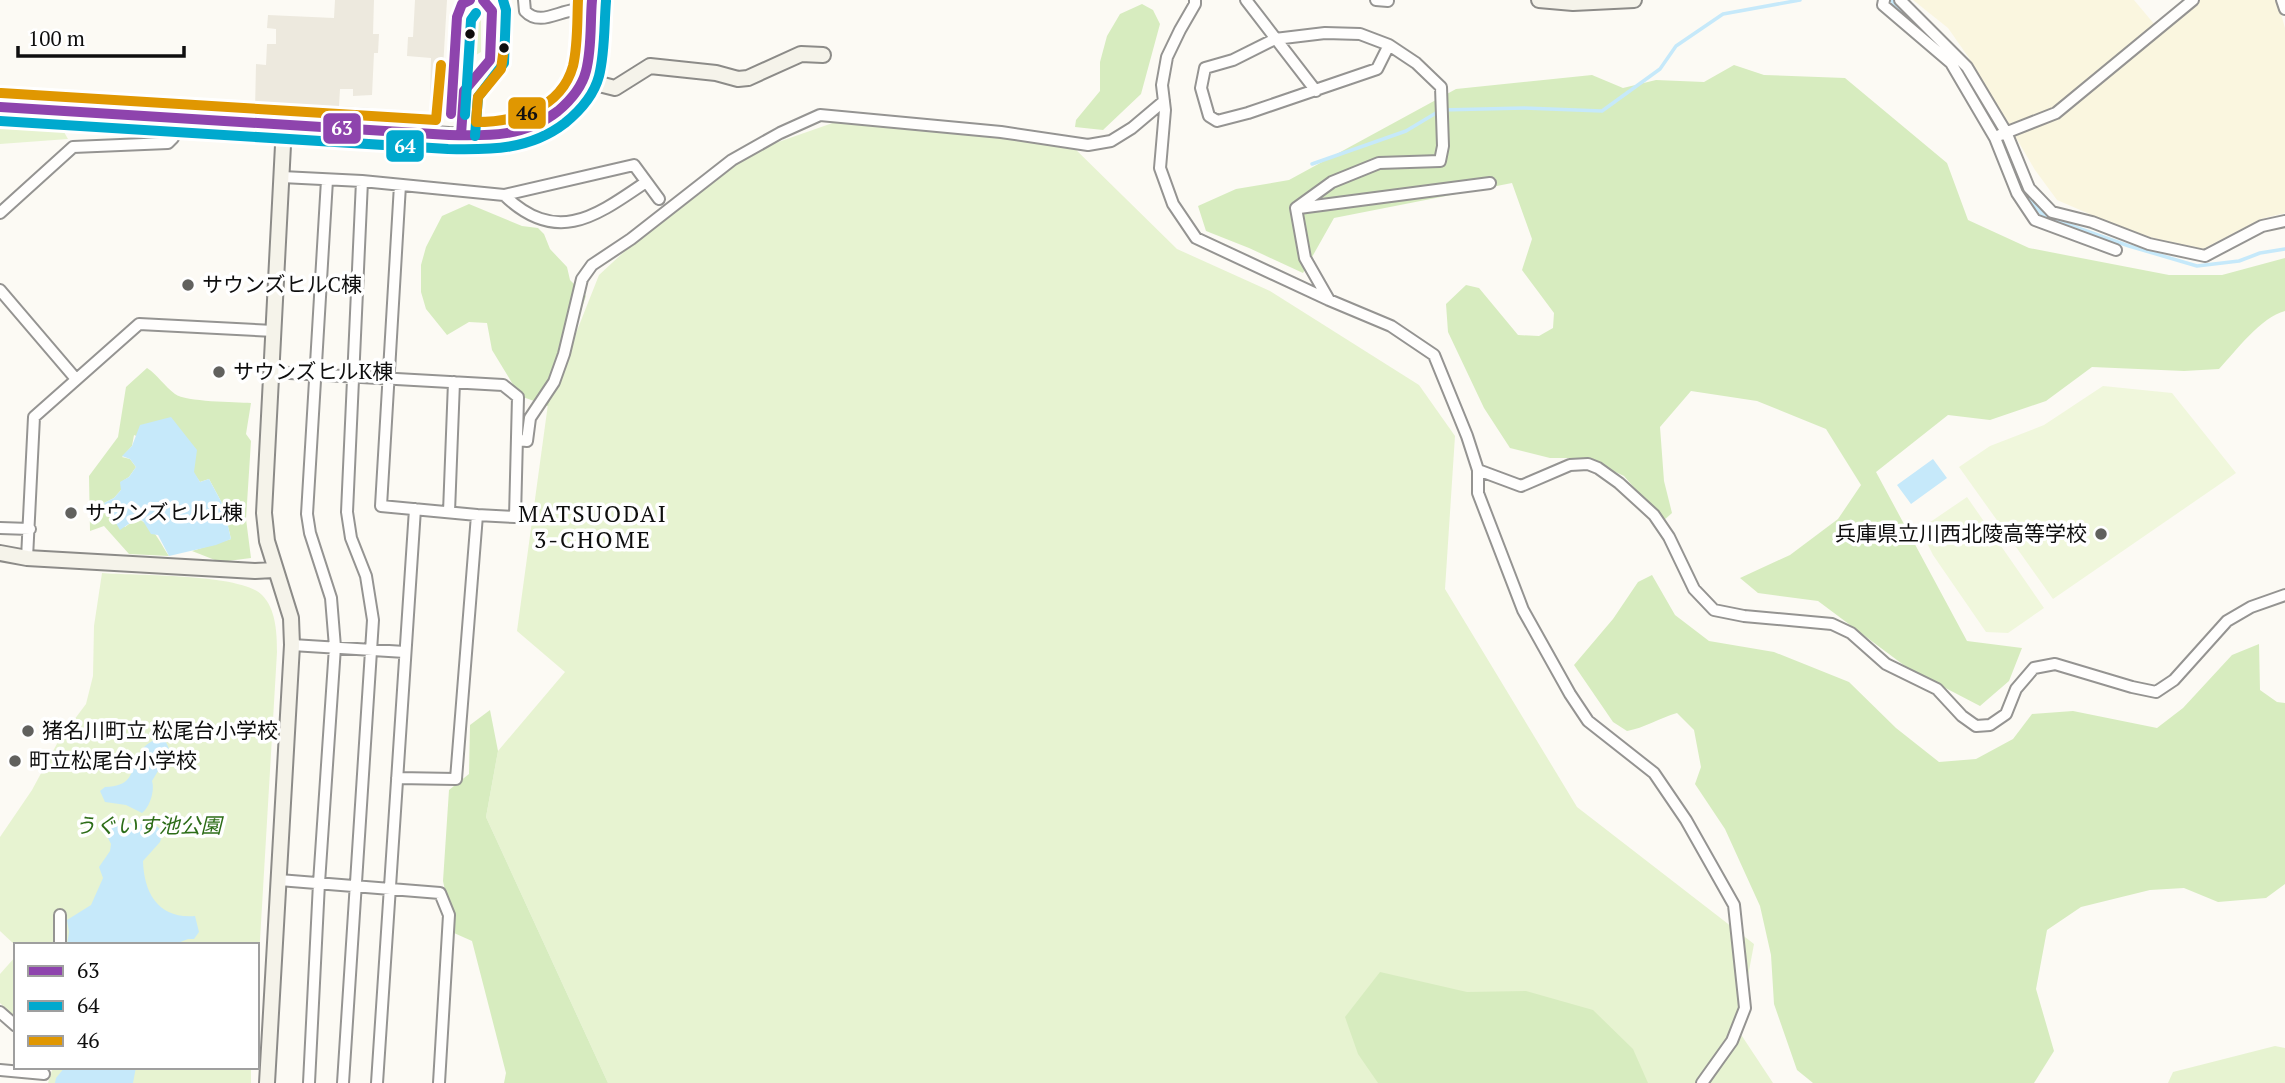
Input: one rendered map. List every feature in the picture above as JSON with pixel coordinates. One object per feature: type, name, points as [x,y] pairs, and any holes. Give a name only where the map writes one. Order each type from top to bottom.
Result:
[{"type":"street","points":[[0,107],[284,126],[487,136],[514,134],[537,126],[575,95],[585,72],[592,6],[547,18],[531,16],[525,11],[524,0]]},
{"type":"street","points":[[1195,0],[1167,57],[1162,85],[1164,101],[1160,169],[1173,204],[1196,237],[1391,326],[1434,355],[1467,436],[1478,470],[1478,494],[1523,610],[1588,721],[1654,774],[1686,820],[1734,905],[1745,1008],[1732,1041],[1702,1083]]},
{"type":"street","points":[[1246,0],[1316,91]]},
{"type":"street","points":[[1376,0],[1388,1]]},
{"type":"street","points":[[1539,0],[1573,3],[1634,0]]},
{"type":"street","points":[[1884,0],[1883,5],[1951,63],[1995,138],[2017,193],[2035,220],[2116,250]]},
{"type":"street","points":[[1900,0],[1967,67],[2006,132],[2029,188],[2052,212],[2092,222],[2149,244],[2206,256],[2262,226],[2285,221]]},
{"type":"street","points":[[1995,138],[2056,113],[2193,0]]},
{"type":"street","points":[[2282,0],[2285,9]]},
{"type":"street","points":[[1296,208],[1332,182],[1379,163],[1440,161],[1443,146],[1441,87],[1416,63],[1389,45],[1360,34],[1325,33],[1275,39],[1233,60],[1205,68],[1200,89],[1209,116],[1217,121],[1377,69],[1389,45]]},
{"type":"street","points":[[585,72],[608,87],[615,88],[650,66],[716,73],[738,79],[748,78],[801,54],[823,55]]},
{"type":"street","points":[[517,440],[527,441],[530,418],[554,382],[564,354],[582,279],[592,265],[631,239],[732,160],[780,134],[820,115],[1000,132],[1088,145],[1111,141],[1132,128],[1164,101]]},
{"type":"street","points":[[0,213],[74,147],[167,143],[173,138],[174,117]]},
{"type":"street","points":[[267,1083],[292,645],[290,618],[284,592],[274,570],[264,513],[284,126]]},
{"type":"street","points":[[282,177],[362,181],[504,195],[634,165],[659,200]]},
{"type":"street","points":[[309,1083],[335,648],[331,598],[310,533],[307,514],[327,180]]},
{"type":"street","points":[[343,1083],[373,620],[366,576],[351,538],[346,512],[362,181]]},
{"type":"street","points":[[504,195],[523,212],[548,220],[572,223],[603,211],[646,182]]},
{"type":"street","points":[[1296,208],[1490,183]]},
{"type":"street","points":[[272,372],[354,376],[388,378],[503,385],[518,397],[516,517],[381,506],[388,378],[400,185]]},
{"type":"street","points":[[1296,208],[1305,258],[1329,300]]},
{"type":"street","points":[[0,290],[76,379]]},
{"type":"street","points":[[27,558],[34,417],[139,324],[274,331]]},
{"type":"street","points":[[449,512],[454,382]]},
{"type":"street","points":[[1478,470],[1521,486],[1570,465],[1588,464],[1598,468],[1654,515],[1670,537],[1695,589],[1714,610],[1744,616],[1832,624],[1851,633],[1886,664],[1937,689],[1962,716],[1976,726],[1990,726],[2006,714],[2017,689],[2034,668],[2055,664],[2156,692],[2174,680],[2227,621],[2251,607],[2285,595]]},
{"type":"street","points":[[377,1083],[415,509]]},
{"type":"street","points":[[397,778],[456,779],[478,515]]},
{"type":"street","points":[[0,528],[30,529]]},
{"type":"street","points":[[0,553],[27,558],[274,570]]},
{"type":"street","points":[[292,645],[405,652]]},
{"type":"street","points":[[279,880],[440,893],[449,915],[439,1083]]},
{"type":"street","points":[[60,915],[60,943]]},
{"type":"street","points":[[0,1012],[14,1024]]},
{"type":"street","points":[[0,1070],[44,1075]]},
{"type":"shaded area","points":[[335,0],[374,0],[373,34],[379,34],[378,53],[374,53],[372,95],[353,96],[353,89],[340,89],[339,106],[371,108],[370,112],[255,110],[256,64],[266,65],[267,44],[276,44],[276,29],[267,28],[268,15],[334,18]]},
{"type":"shaded area","points":[[415,0],[447,0],[441,102],[430,101],[431,58],[407,56],[408,37],[413,37]]},
{"type":"shaded area","points":[[1913,0],[2134,0],[2160,31],[2198,0],[2277,0],[2285,28],[2285,213],[2261,219],[2203,249],[2136,234],[2057,200],[2035,170],[1969,58],[1948,28]]},
{"type":"green space","points":[[1142,4],[1153,10],[1160,24],[1141,94],[1103,130],[1075,127],[1076,120],[1100,91],[1100,62],[1107,36],[1120,14]]},
{"type":"green space","points":[[478,10],[481,16],[481,52],[476,55],[468,49],[472,15]]},
{"type":"green space","points":[[1734,65],[1764,75],[1845,78],[1947,163],[1968,220],[2029,248],[2169,275],[2222,275],[2285,258],[2285,311],[2258,327],[2219,369],[2184,371],[2092,367],[2046,401],[1990,420],[1948,415],[1876,472],[1967,641],[2022,648],[2009,681],[1980,706],[1909,669],[1818,601],[1758,593],[1740,578],[1790,555],[1838,519],[1861,485],[1826,429],[1757,401],[1691,391],[1660,427],[1664,481],[1672,513],[1663,521],[1624,476],[1586,458],[1550,458],[1510,448],[1484,408],[1448,332],[1446,304],[1466,285],[1479,288],[1518,335],[1539,336],[1553,328],[1554,313],[1522,270],[1532,239],[1512,183],[1334,218],[1303,273],[1206,231],[1198,206],[1236,189],[1289,180],[1456,89],[1592,75],[1623,88],[1656,80],[1704,82]]},
{"type":"green space","points":[[844,119],[1067,141],[1177,249],[1270,291],[1419,385],[1455,436],[1445,589],[1577,807],[1754,944],[1738,1030],[1773,1083],[608,1083],[486,817],[498,751],[565,672],[517,631],[548,404],[599,275],[721,162]]},
{"type":"green space","points":[[0,123],[60,125],[68,139],[0,144]]},
{"type":"green space","points":[[469,204],[522,226],[538,228],[544,234],[550,249],[567,267],[570,280],[586,296],[548,406],[520,396],[492,350],[487,323],[469,322],[447,335],[426,309],[421,292],[421,265],[426,247],[442,216]]},
{"type":"green space","points":[[147,368],[181,397],[251,403],[246,434],[251,441],[246,519],[251,558],[220,562],[192,551],[231,539],[223,505],[209,479],[200,482],[193,472],[194,461],[134,435],[132,446],[122,457],[130,459],[136,467],[129,477],[121,482],[121,490],[114,498],[104,503],[125,527],[137,518],[148,526],[169,556],[129,554],[104,526],[90,531],[89,476],[118,437],[126,387]]},
{"type":"green space","points":[[2103,386],[2172,393],[2236,473],[2053,599],[1959,467],[1990,446],[2044,425]]},
{"type":"green space","points":[[1967,497],[2044,608],[2008,633],[1986,632],[1933,555],[1920,529]]},
{"type":"green space","name":"うぐいす池公園","points":[[102,573],[186,577],[232,583],[262,595],[270,607],[276,629],[277,652],[259,957],[259,943],[14,944],[0,931],[0,837],[32,790],[59,740],[86,704],[93,676],[94,626]]},
{"type":"green space","points":[[1652,575],[1675,615],[1709,641],[1774,652],[1849,682],[1896,728],[1939,762],[1976,759],[2013,739],[2032,714],[2073,711],[2157,728],[2183,708],[2232,655],[2259,644],[2260,690],[2277,702],[2285,703],[2285,884],[2266,898],[2218,902],[2184,888],[2150,890],[2081,907],[2047,930],[2036,989],[2054,1051],[2034,1083],[1813,1083],[1797,1070],[1774,1004],[1771,955],[1760,906],[1725,829],[1695,784],[1701,767],[1694,730],[1677,713],[1627,731],[1613,722],[1574,665],[1613,619],[1638,582]]},
{"type":"green space","points":[[490,710],[498,751],[486,817],[608,1083],[504,1083],[506,1073],[472,941],[454,933],[443,881],[449,790],[469,774],[470,725]]},
{"type":"green space","points":[[14,958],[14,1016],[0,1003],[0,974]]},
{"type":"green space","points":[[1380,972],[1467,992],[1526,991],[1593,1010],[1633,1049],[1648,1083],[1378,1083],[1358,1054],[1345,1017]]},
{"type":"green space","points":[[2275,1046],[2285,1048],[2285,1083],[2168,1083],[2173,1072]]},
{"type":"green space","points":[[52,1069],[251,1069],[251,1083],[48,1083]]},
{"type":"water","points":[[171,417],[197,450],[194,472],[200,482],[209,479],[223,505],[231,539],[169,556],[158,535],[151,534],[143,521],[137,518],[120,530],[104,503],[114,498],[121,490],[120,482],[129,477],[136,467],[130,459],[122,456],[132,446],[140,425]]},
{"type":"water","points":[[1933,459],[1947,478],[1911,504],[1897,485]]},
{"type":"water","points":[[156,739],[165,740],[170,751],[152,781],[152,793],[145,810],[142,813],[126,805],[105,802],[100,791],[125,781],[130,776],[139,753]]},
{"type":"water","points":[[116,820],[147,823],[163,832],[160,842],[143,861],[146,884],[150,894],[163,909],[182,916],[195,916],[199,932],[194,939],[178,943],[67,943],[67,920],[91,905],[103,878],[99,867],[110,851],[111,844],[102,826]]},
{"type":"water","points":[[63,1069],[136,1069],[133,1083],[55,1083]]},
{"type":"waterway","points":[[1312,164],[1406,131],[1441,110],[1524,108],[1602,111],[1660,69],[1676,46],[1723,14],[1800,0]]},
{"type":"waterway","points":[[1891,0],[1916,27]]},
{"type":"waterway","points":[[1974,92],[1997,131]]},
{"type":"waterway","points":[[2000,137],[2010,155]]},
{"type":"waterway","points":[[2024,188],[2027,197],[2044,216],[2129,246],[2197,266],[2239,261],[2260,253],[2285,249]]},
{"type":"transit line","name":"63","points":[[451,114],[457,17],[462,4],[470,0]]},
{"type":"transit line","name":"63","points":[[461,135],[464,91],[490,60],[492,11],[483,0]]},
{"type":"transit line","name":"64","points":[[475,136],[478,97],[504,63],[506,10],[503,0]]},
{"type":"transit line","name":"46","points":[[504,48],[501,69],[478,97],[476,122],[521,116],[547,103],[558,93],[573,66],[577,42],[578,0]]},
{"type":"transit line","name":"63","points":[[0,107],[449,135],[506,133],[545,120],[563,107],[579,88],[588,62],[592,0]]},
{"type":"transit line","name":"64","points":[[0,121],[448,149],[509,146],[538,139],[552,132],[571,118],[590,96],[601,67],[606,1]]},
{"type":"transit line","name":"64","points":[[465,115],[471,20],[476,13]]},
{"type":"transit line","name":"46","points":[[1,93],[436,120],[441,65]]},
{"type":"place","name":"サウンズヒルC棟","points":[[188,285]]},
{"type":"place","name":"サウンズヒルK棟","points":[[219,372]]},
{"type":"place","name":"サウンズヒルL棟","points":[[71,513]]},
{"type":"place","name":"兵庫県立川西北陵高等学校","points":[[2101,534]]},
{"type":"place","name":"猪名川町立 松尾台小学校","points":[[28,731]]},
{"type":"place","name":"町立松尾台小学校","points":[[15,761]]},
{"type":"district","name":"MATSUODAI 3-CHOME","points":[[593,527]]}]
